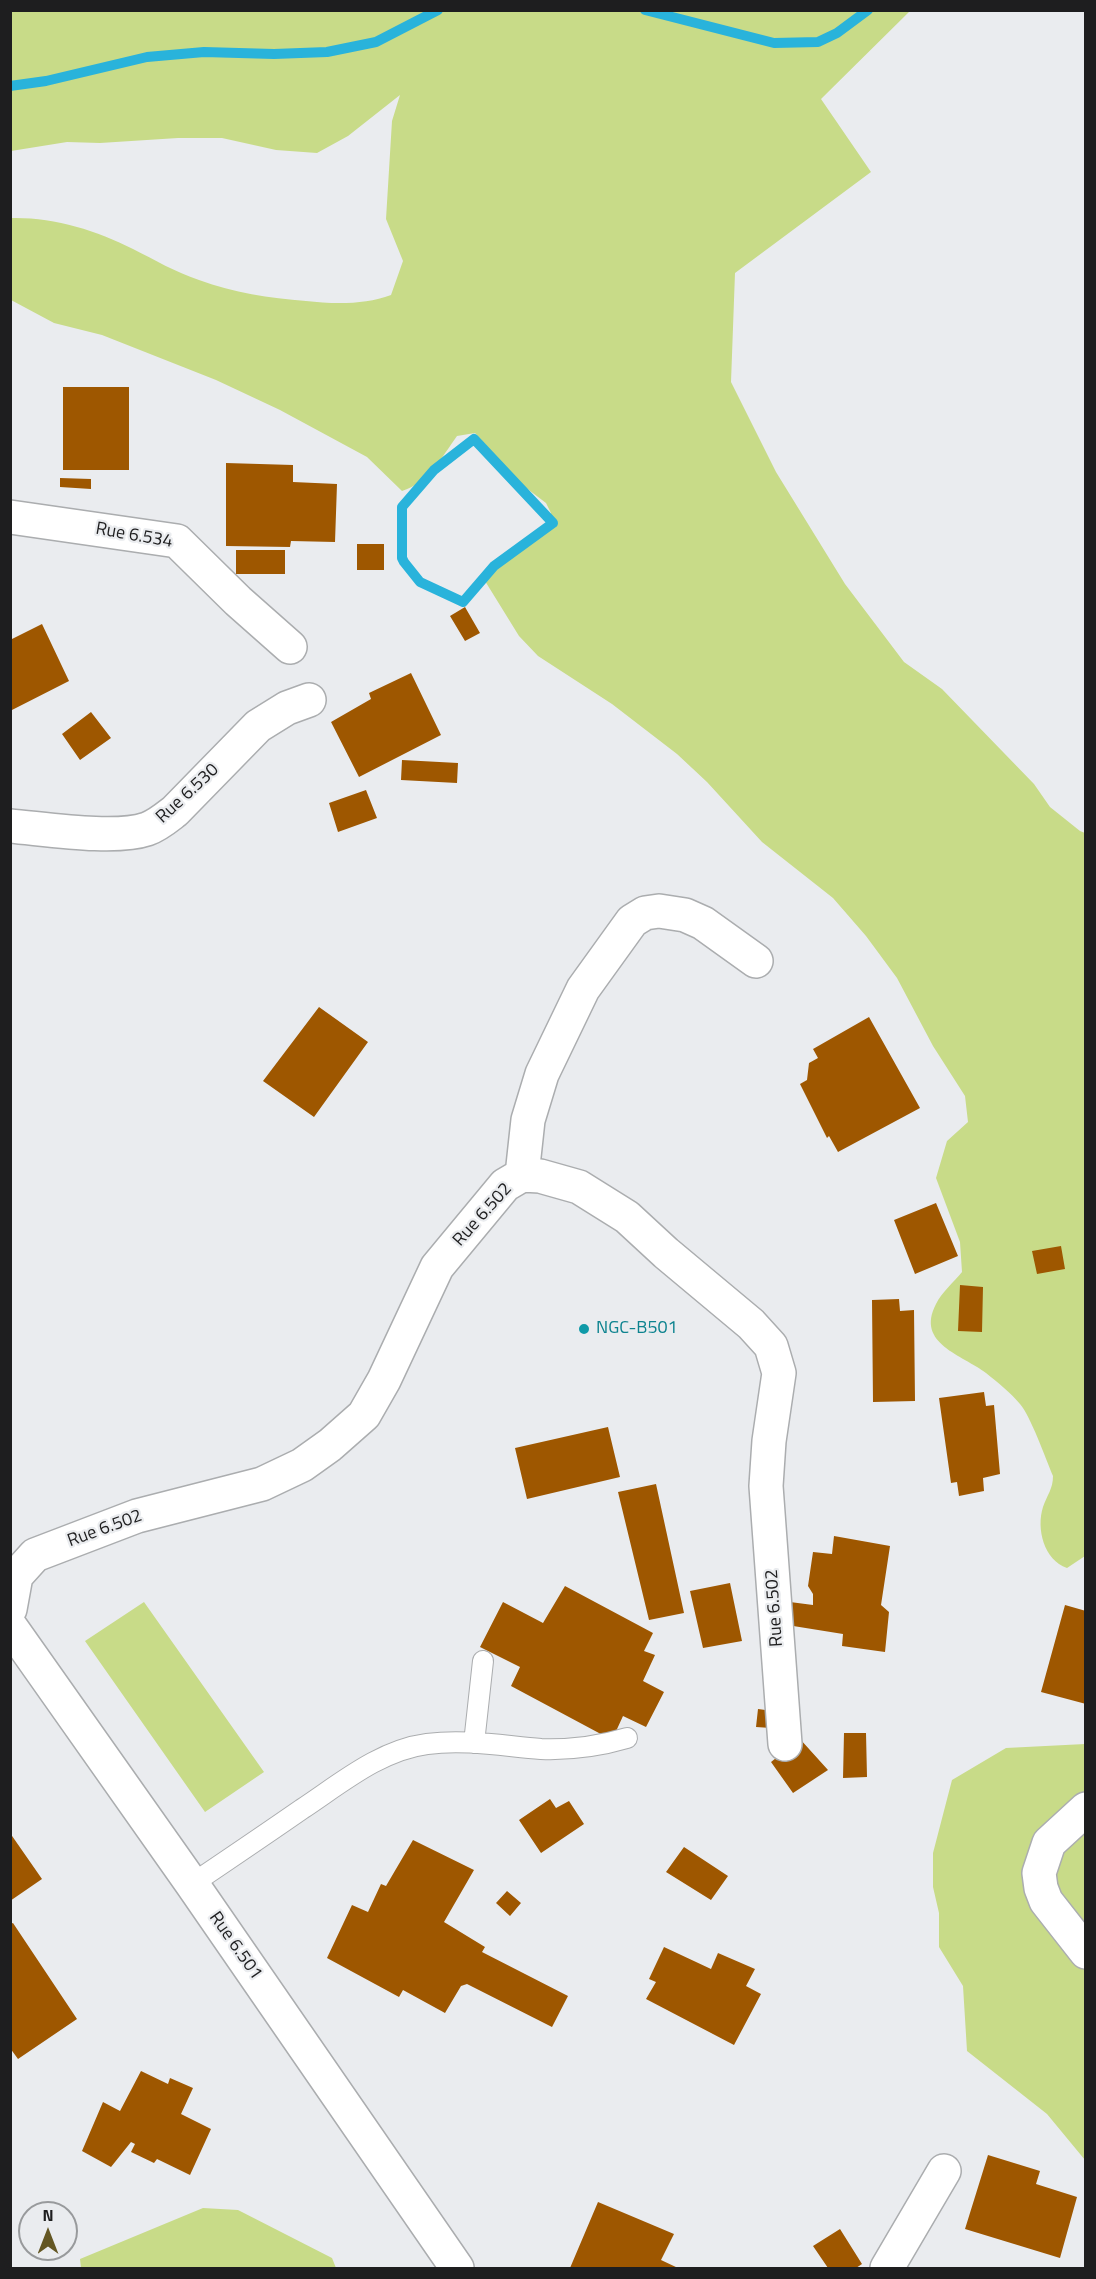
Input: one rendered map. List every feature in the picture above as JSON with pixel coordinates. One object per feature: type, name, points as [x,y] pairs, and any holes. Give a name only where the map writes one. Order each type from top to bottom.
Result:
[{"type":"street","name":"Rue 6.534","points":[[10,517],[177,541],[238,601],[290,647]]},
{"type":"street","name":"Rue 6.530","points":[[10,826],[116,834],[146,829],[175,811],[258,726],[287,708],[309,700]]},
{"type":"street","points":[[522,1175],[528,1120],[542,1074],[583,989],[632,921],[645,913],[659,911],[685,915],[704,923],[756,962]]},
{"type":"street","name":"Rue 6.502","points":[[10,1609],[16,1576],[35,1555],[137,1516],[261,1484],[303,1464],[330,1445],[364,1415],[384,1380],[437,1267],[505,1185],[522,1175],[540,1176],[579,1187],[627,1217],[751,1324],[771,1346],[779,1373],[769,1441],[766,1486],[785,1744]]},
{"type":"street","name":"Rue 6.501","points":[[10,1626],[192,1884],[457,2268]]},
{"type":"street","points":[[1086,1809],[1049,1843],[1039,1873],[1046,1901],[1086,1952]]},
{"type":"street","points":[[887,2268],[944,2171]]},
{"type":"lane","points":[[474,1743],[483,1661]]},
{"type":"lane","points":[[192,1884],[381,1758],[404,1749],[427,1744],[474,1743],[544,1749],[592,1746],[627,1738]]},
{"type":"green space","points":[[11,11],[910,11],[821,99],[871,172],[735,273],[731,382],[776,472],[845,584],[904,662],[942,689],[1034,784],[1050,807],[1085,833],[1085,1556],[1067,1568],[1059,1564],[1047,1551],[1041,1534],[1041,1516],[1053,1476],[1038,1438],[1020,1404],[986,1373],[945,1347],[937,1339],[932,1329],[931,1318],[936,1304],[962,1272],[960,1242],[936,1178],[947,1141],[968,1122],[965,1096],[933,1046],[897,978],[866,936],[833,898],[762,842],[707,782],[677,754],[612,704],[538,656],[519,636],[485,581],[497,563],[546,523],[551,513],[546,503],[517,481],[475,433],[457,436],[427,476],[402,491],[367,457],[280,410],[216,380],[102,335],[54,323],[11,300],[11,218],[43,220],[74,226],[119,242],[190,277],[238,292],[338,303],[371,301],[391,295],[403,261],[386,219],[392,121],[400,95],[348,136],[317,153],[276,150],[222,138],[178,138],[100,143],[67,142],[11,151]]},
{"type":"green space","points":[[144,1602],[264,1772],[205,1812],[85,1641]]},
{"type":"green space","points":[[1085,1744],[1085,2160],[1047,2114],[967,2051],[963,1986],[939,1947],[939,1913],[933,1887],[933,1853],[952,1780],[1006,1748]]},
{"type":"green space","points":[[203,2208],[238,2210],[332,2258],[336,2268],[81,2268],[80,2259]]},
{"type":"building","points":[[63,387],[129,387],[129,470],[63,470]]},
{"type":"building","points":[[226,463],[293,465],[293,482],[337,484],[335,542],[291,541],[290,547],[226,546]]},
{"type":"building","points":[[60,478],[91,479],[91,489],[60,487]]},
{"type":"building","points":[[357,544],[384,544],[384,570],[357,570]]},
{"type":"building","points":[[236,550],[285,550],[285,574],[236,574]]},
{"type":"building","points":[[465,607],[480,633],[465,641],[450,616]]},
{"type":"building","points":[[42,624],[69,681],[10,711],[10,640]]},
{"type":"building","points":[[411,673],[441,735],[359,777],[331,722],[371,699],[369,693]]},
{"type":"building","points":[[91,712],[111,738],[80,760],[62,734]]},
{"type":"building","points":[[402,760],[458,763],[457,783],[401,780]]},
{"type":"building","points":[[366,790],[377,818],[338,832],[329,803]]},
{"type":"building","points":[[319,1007],[368,1042],[314,1117],[263,1081]]},
{"type":"building","points":[[869,1017],[920,1108],[838,1152],[829,1136],[827,1138],[800,1084],[807,1080],[809,1063],[818,1058],[813,1049]]},
{"type":"building","points":[[936,1203],[958,1256],[915,1274],[894,1220]]},
{"type":"building","points":[[1061,1246],[1065,1269],[1037,1274],[1032,1251]]},
{"type":"building","points":[[960,1285],[983,1287],[982,1332],[958,1331]]},
{"type":"building","points":[[899,1299],[900,1311],[914,1310],[915,1401],[873,1402],[872,1300]]},
{"type":"building","points":[[984,1392],[986,1406],[994,1405],[1000,1474],[983,1478],[984,1491],[959,1496],[957,1482],[951,1483],[939,1398]]},
{"type":"building","points":[[608,1427],[620,1477],[527,1499],[515,1448]]},
{"type":"building","points":[[656,1484],[684,1613],[649,1620],[618,1492]]},
{"type":"building","points":[[834,1536],[890,1546],[881,1605],[889,1612],[885,1652],[842,1646],[843,1634],[787,1625],[790,1602],[813,1605],[813,1594],[808,1586],[813,1552],[832,1554]]},
{"type":"building","points":[[730,1583],[742,1641],[703,1648],[690,1591]]},
{"type":"building","points":[[565,1586],[653,1633],[644,1651],[655,1655],[643,1681],[664,1692],[646,1727],[623,1716],[612,1740],[511,1686],[520,1667],[480,1647],[503,1602],[543,1623]]},
{"type":"building","points":[[1065,1605],[1086,1611],[1086,1704],[1041,1692]]},
{"type":"building","points":[[758,1709],[773,1711],[771,1728],[756,1727]]},
{"type":"building","points":[[844,1733],[866,1733],[867,1777],[843,1778]]},
{"type":"building","points":[[800,1739],[828,1770],[793,1793],[771,1762]]},
{"type":"building","points":[[550,1799],[556,1808],[569,1801],[584,1824],[541,1853],[519,1820]]},
{"type":"building","points":[[10,1833],[42,1879],[10,1901]]},
{"type":"building","points":[[413,1840],[474,1870],[444,1922],[485,1947],[482,1952],[568,1996],[552,2027],[467,1984],[461,1986],[445,2013],[403,1990],[399,1997],[327,1958],[352,1905],[368,1912],[381,1884],[386,1886]]},
{"type":"building","points":[[684,1847],[728,1876],[711,1900],[666,1872]]},
{"type":"building","points":[[507,1891],[521,1903],[510,1916],[496,1903]]},
{"type":"building","points":[[13,1923],[77,2019],[18,2059],[10,2048],[10,1924]]},
{"type":"building","points":[[664,1947],[711,1969],[718,1953],[755,1969],[746,1986],[761,1994],[734,2045],[646,1999],[656,1982],[649,1979]]},
{"type":"building","points":[[141,2071],[168,2084],[170,2078],[193,2088],[181,2114],[211,2129],[190,2175],[157,2159],[154,2163],[131,2152],[135,2144],[131,2142],[111,2167],[82,2151],[103,2102],[120,2111]]},
{"type":"building","points":[[988,2155],[1040,2171],[1036,2184],[1077,2197],[1060,2258],[965,2229]]},
{"type":"building","points":[[598,2202],[674,2234],[661,2260],[678,2268],[570,2268]]},
{"type":"building","points":[[840,2229],[862,2264],[856,2268],[828,2268],[813,2246]]},
{"type":"waterway","points":[[10,86],[46,81],[147,57],[204,52],[274,54],[327,52],[376,42],[438,10]]},
{"type":"waterway","points":[[645,10],[774,43],[818,42],[837,33],[868,10]]},
{"type":"waterway","points":[[474,439],[553,523],[494,566],[463,602],[420,582],[404,562],[402,558],[402,507],[434,470],[474,439]]},
{"type":"place","name":"NGC-B501","points":[[584,1329]]}]
